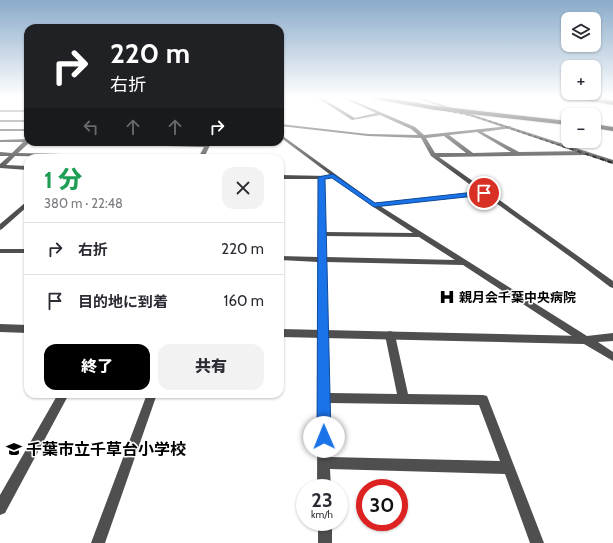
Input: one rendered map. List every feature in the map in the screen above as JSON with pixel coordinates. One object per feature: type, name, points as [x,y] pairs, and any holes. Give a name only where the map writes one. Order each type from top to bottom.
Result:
[{"type":"highway","points":[[601,127],[613,129]]},
{"type":"street","points":[[399,122],[408,126],[423,137],[433,155],[613,285]]},
{"type":"street","points":[[494,122],[613,162]]},
{"type":"street","points":[[284,125],[368,135],[423,137],[509,127]]},
{"type":"street","points":[[0,130],[24,130]]},
{"type":"street","points":[[478,131],[519,155]]},
{"type":"street","points":[[444,134],[472,156]]},
{"type":"street","points":[[284,138],[374,205],[583,340],[613,357]]},
{"type":"street","points":[[0,141],[24,141]]},
{"type":"street","points":[[1,166],[24,145]]},
{"type":"street","points":[[433,155],[472,156],[586,153]]},
{"type":"street","points":[[0,154],[24,154]]},
{"type":"street","points":[[1,166],[24,168]]},
{"type":"street","points":[[284,177],[333,176]]},
{"type":"street","points":[[321,177],[324,479]]},
{"type":"street","points":[[374,205],[484,193]]},
{"type":"street","points":[[0,228],[24,207]]},
{"type":"street","points":[[322,234],[421,235]]},
{"type":"street","points":[[0,251],[24,252]]},
{"type":"street","points":[[284,258],[465,264]]},
{"type":"street","points":[[0,328],[24,329]]},
{"type":"street","points":[[284,333],[583,340],[613,337]]},
{"type":"street","points":[[390,335],[403,398]]},
{"type":"street","points":[[0,508],[62,398]]},
{"type":"street","points":[[98,543],[151,398]]},
{"type":"street","points":[[324,398],[483,400],[537,543]]},
{"type":"street","points":[[324,463],[508,468]]},
{"type":"street","points":[[325,531],[325,543]]},
{"type":"railway","points":[[493,122],[561,146]]},
{"type":"railway","points":[[568,148],[613,163]]},
{"type":"place","name":"親月会千葉中央病院","points":[[447,297]]},
{"type":"place","name":"千葉市立千草台小学校","points":[[14,449]]},
{"type":"route","points":[[324,437],[321,177],[333,176],[374,205],[484,193]]}]
